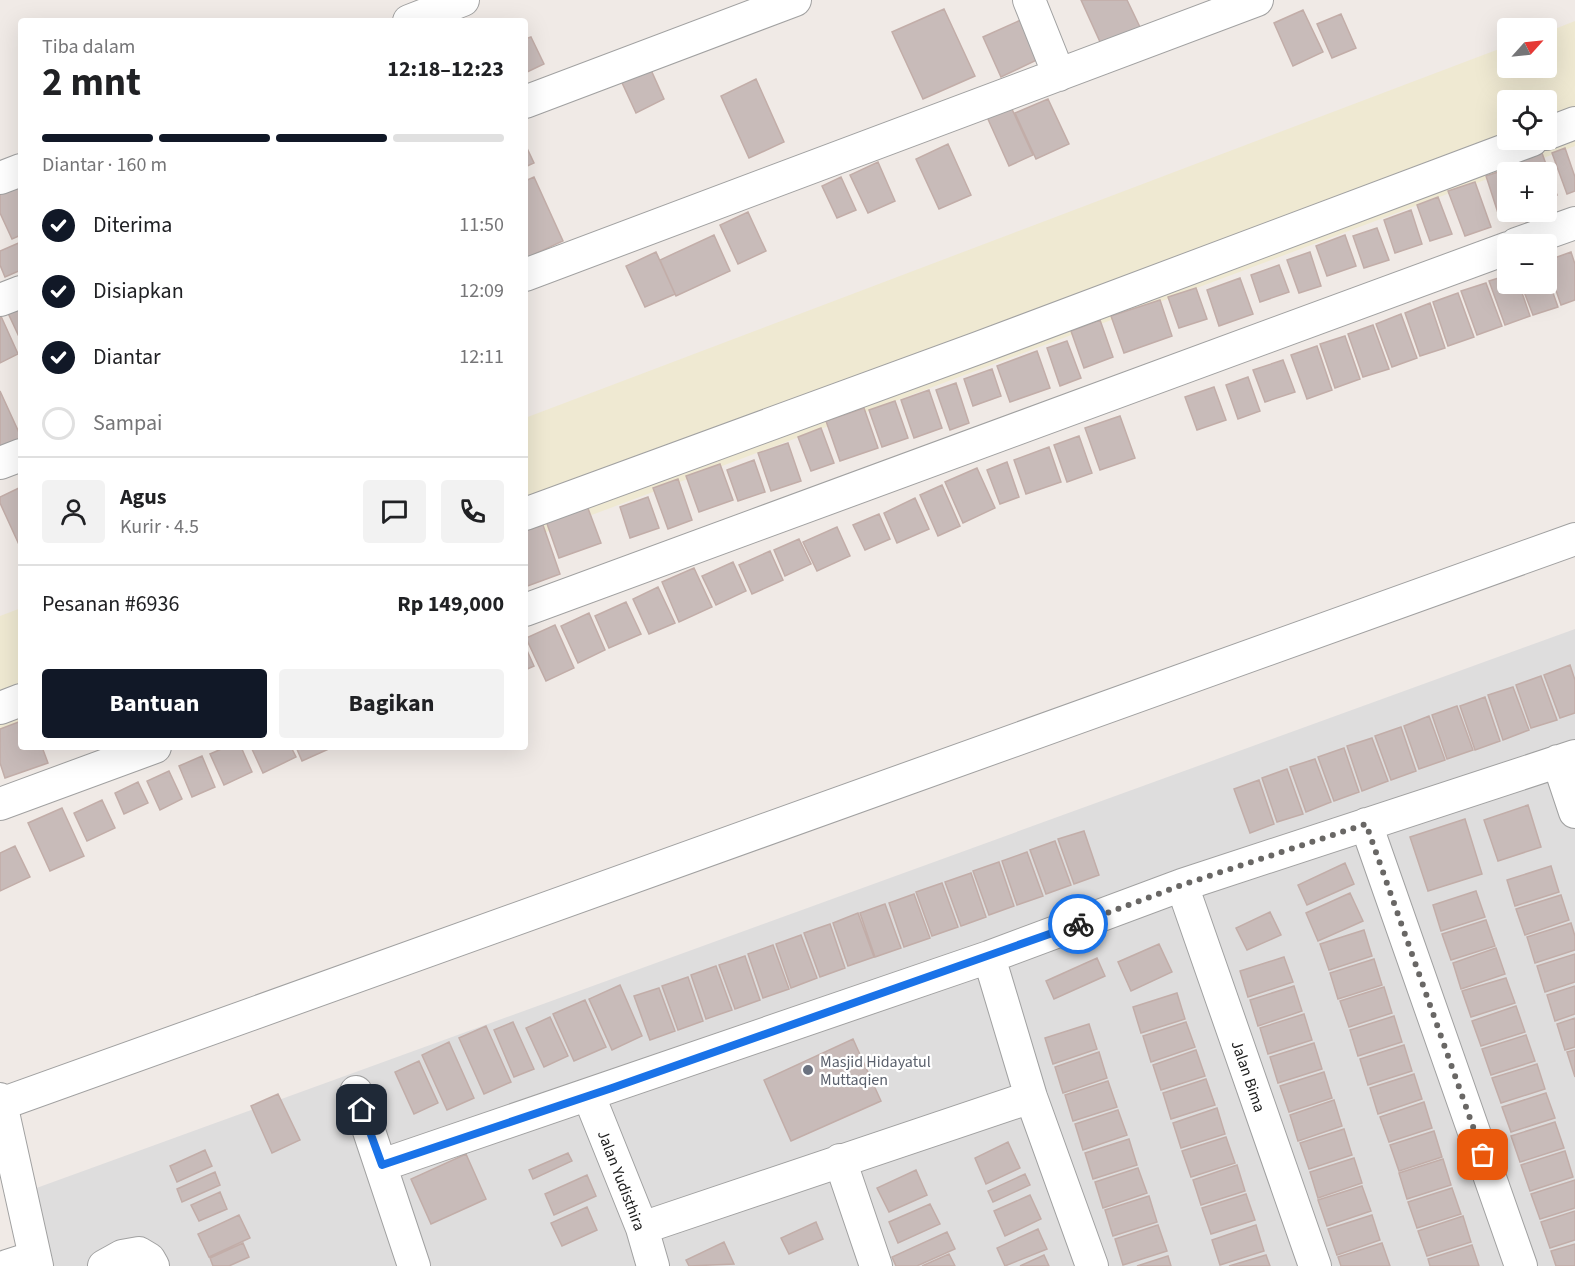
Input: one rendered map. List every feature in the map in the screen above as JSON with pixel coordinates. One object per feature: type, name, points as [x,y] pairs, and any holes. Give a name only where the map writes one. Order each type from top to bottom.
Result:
[{"type":"street","points":[[417,18],[463,0]]},
{"type":"street","points":[[528,101],[795,0]]},
{"type":"street","points":[[1029,0],[1059,75]]},
{"type":"street","points":[[528,274],[1257,0]]},
{"type":"street","points":[[1557,130],[1575,123]]},
{"type":"street","points":[[528,513],[1000,340],[1505,150]]},
{"type":"street","points":[[0,178],[18,171]]},
{"type":"street","points":[[1544,234],[1575,223]]},
{"type":"street","points":[[528,609],[1497,252]]},
{"type":"street","points":[[0,300],[18,293]]},
{"type":"street","points":[[0,463],[18,456]]},
{"type":"street","points":[[26,1263],[2,1118],[1575,539]]},
{"type":"street","points":[[0,708],[18,701]]},
{"type":"street","points":[[0,804],[147,750]]},
{"type":"street","points":[[382,1165],[589,1096],[988,957],[1182,885],[1567,759],[1575,812]]},
{"type":"street","points":[[1366,824],[1521,1266]]},
{"type":"street","name":"Jalan Bima","points":[[1182,885],[1315,1266]]},
{"type":"street","points":[[988,957],[1031,1097],[1092,1266]]},
{"type":"street","points":[[356,1092],[414,1266]]},
{"type":"street","name":"Jalan Yudisthira","points":[[589,1096],[642,1228],[653,1266]]},
{"type":"street","points":[[642,1228],[1031,1097]]},
{"type":"street","points":[[840,1160],[876,1266]]},
{"type":"street","points":[[104,1266],[122,1256],[139,1253],[149,1259],[153,1266]]},
{"type":"shaded area","points":[[1575,21],[1575,146],[1532,162],[1497,162],[1497,175],[528,539],[528,417],[1497,50],[1497,78],[1557,78],[1557,28]]},
{"type":"shaded area","points":[[18,609],[18,730],[0,737],[0,616]]},
{"type":"shaded area","points":[[1575,629],[1575,1266],[49,1266],[31,1190]]},
{"type":"building","points":[[1081,0],[1127,0],[1140,27],[1101,44]]},
{"type":"building","points":[[944,9],[975,76],[923,99],[892,32]]},
{"type":"building","points":[[1303,10],[1323,52],[1293,66],[1274,23]]},
{"type":"building","points":[[1341,14],[1356,48],[1332,58],[1317,24]]},
{"type":"building","points":[[1023,19],[1041,58],[1001,77],[983,37]]},
{"type":"building","points":[[531,37],[544,64],[528,72],[528,38]]},
{"type":"building","points":[[647,61],[664,99],[636,113],[618,74]]},
{"type":"building","points":[[756,79],[784,142],[749,158],[721,96]]},
{"type":"building","points":[[1048,99],[1069,144],[1036,159],[1015,113]]},
{"type":"building","points":[[1011,107],[1033,155],[1009,166],[987,117]]},
{"type":"building","points":[[948,144],[971,195],[939,209],[916,159]]},
{"type":"building","points":[[1565,148],[1575,177],[1575,191],[1567,194],[1552,153]]},
{"type":"building","points":[[528,150],[534,163],[528,166]]},
{"type":"building","points":[[1542,153],[1545,162],[1520,162]]},
{"type":"building","points":[[878,162],[895,201],[868,213],[850,175]]},
{"type":"building","points":[[1497,172],[1497,210],[1486,176]]},
{"type":"building","points":[[534,177],[563,241],[528,257],[528,180]]},
{"type":"building","points":[[841,177],[856,210],[837,218],[822,186]]},
{"type":"building","points":[[1475,182],[1491,227],[1465,236],[1448,191]]},
{"type":"building","points":[[18,186],[18,236],[12,239],[0,213],[0,191]]},
{"type":"building","points":[[1438,197],[1452,234],[1430,241],[1417,205]]},
{"type":"building","points":[[1411,210],[1422,244],[1395,253],[1384,220]]},
{"type":"building","points":[[748,212],[766,251],[738,264],[720,225]]},
{"type":"building","points":[[1377,228],[1389,260],[1364,268],[1353,236]]},
{"type":"building","points":[[714,235],[730,271],[676,296],[660,260]]},
{"type":"building","points":[[1345,235],[1356,266],[1327,276],[1316,246]]},
{"type":"building","points":[[18,243],[18,271],[5,277],[0,265],[0,251]]},
{"type":"building","points":[[656,252],[675,294],[645,307],[626,266]]},
{"type":"building","points":[[1310,252],[1321,286],[1299,293],[1287,260]]},
{"type":"building","points":[[1571,252],[1575,264],[1575,300],[1561,305],[1557,293],[1557,257]]},
{"type":"building","points":[[1279,265],[1289,292],[1260,302],[1251,275]]},
{"type":"building","points":[[1240,278],[1253,314],[1219,326],[1207,290]]},
{"type":"building","points":[[1497,278],[1497,294],[1522,294],[1530,316],[1505,325],[1489,281]]},
{"type":"building","points":[[1486,283],[1502,326],[1477,335],[1461,291]]},
{"type":"building","points":[[1196,288],[1207,319],[1179,328],[1168,297]]},
{"type":"building","points":[[1458,293],[1474,337],[1448,346],[1433,302]]},
{"type":"building","points":[[1525,294],[1553,294],[1558,307],[1533,315]]},
{"type":"building","points":[[1160,300],[1172,336],[1124,353],[1111,316]]},
{"type":"building","points":[[1430,303],[1445,348],[1420,356],[1405,313]]},
{"type":"building","points":[[18,308],[18,335],[8,313]]},
{"type":"building","points":[[0,314],[18,354],[0,363]]},
{"type":"building","points":[[1401,314],[1417,358],[1392,367],[1376,324]]},
{"type":"building","points":[[1100,320],[1113,357],[1084,368],[1071,331]]},
{"type":"building","points":[[1373,325],[1389,369],[1363,377],[1348,334]]},
{"type":"building","points":[[1345,336],[1360,379],[1335,388],[1320,344]]},
{"type":"building","points":[[1067,341],[1081,378],[1060,386],[1047,348]]},
{"type":"building","points":[[1317,346],[1332,390],[1307,399],[1291,355]]},
{"type":"building","points":[[1037,351],[1050,388],[1010,402],[997,366]]},
{"type":"building","points":[[1283,360],[1295,392],[1265,402],[1253,370]]},
{"type":"building","points":[[992,369],[1001,396],[973,406],[964,379]]},
{"type":"building","points":[[1248,377],[1260,411],[1238,419],[1226,385]]},
{"type":"building","points":[[956,383],[969,423],[950,430],[936,390]]},
{"type":"building","points":[[1214,387],[1226,420],[1197,430],[1185,397]]},
{"type":"building","points":[[929,390],[942,428],[914,438],[901,400]]},
{"type":"building","points":[[0,391],[18,430],[18,449],[0,457]]},
{"type":"building","points":[[895,401],[908,438],[882,447],[869,410]]},
{"type":"building","points":[[864,408],[878,448],[840,461],[826,421]]},
{"type":"building","points":[[1120,416],[1135,458],[1100,470],[1085,428]]},
{"type":"building","points":[[821,428],[834,463],[811,471],[798,437]]},
{"type":"building","points":[[1079,436],[1092,473],[1067,482],[1054,445]]},
{"type":"building","points":[[788,443],[801,481],[771,491],[758,453]]},
{"type":"building","points":[[1049,447],[1061,482],[1026,494],[1014,460]]},
{"type":"building","points":[[754,460],[765,492],[738,501],[727,470]]},
{"type":"building","points":[[1007,462],[1019,497],[1000,504],[987,470]]},
{"type":"building","points":[[720,464],[733,500],[699,512],[686,476]]},
{"type":"building","points":[[977,468],[995,508],[963,523],[945,482]]},
{"type":"building","points":[[678,479],[692,520],[668,529],[653,488]]},
{"type":"building","points":[[942,485],[960,526],[938,536],[920,495]]},
{"type":"building","points":[[18,488],[18,542],[0,503],[0,497]]},
{"type":"building","points":[[648,497],[659,528],[630,538],[620,507]]},
{"type":"building","points":[[915,498],[929,529],[897,543],[884,513]]},
{"type":"building","points":[[586,503],[601,543],[559,558],[545,518]]},
{"type":"building","points":[[879,514],[890,539],[865,550],[853,525]]},
{"type":"building","points":[[543,525],[560,574],[528,586],[528,530]]},
{"type":"building","points":[[837,527],[850,556],[817,571],[803,542]]},
{"type":"building","points":[[799,539],[811,564],[785,576],[774,550]]},
{"type":"building","points":[[770,551],[783,580],[752,594],[739,565]]},
{"type":"building","points":[[733,562],[746,591],[716,605],[702,576]]},
{"type":"building","points":[[694,568],[712,607],[679,622],[662,582]]},
{"type":"building","points":[[658,587],[675,623],[649,634],[633,599]]},
{"type":"building","points":[[626,602],[641,634],[609,648],[595,616]]},
{"type":"building","points":[[589,613],[605,650],[578,663],[561,626]]},
{"type":"building","points":[[555,625],[574,668],[546,681],[528,642],[528,637]]},
{"type":"building","points":[[528,653],[534,666],[528,669]]},
{"type":"building","points":[[1570,665],[1575,680],[1575,713],[1560,718],[1544,675]]},
{"type":"building","points":[[1541,676],[1557,720],[1531,728],[1516,685]]},
{"type":"building","points":[[1513,687],[1529,730],[1503,740],[1488,695]]},
{"type":"building","points":[[1485,697],[1500,741],[1475,750],[1460,706]]},
{"type":"building","points":[[1457,706],[1473,750],[1447,759],[1432,715]]},
{"type":"building","points":[[1429,716],[1445,760],[1419,769],[1404,726]]},
{"type":"building","points":[[18,722],[18,750],[43,750],[48,763],[5,778],[0,763],[0,729]]},
{"type":"building","points":[[1401,727],[1416,771],[1391,780],[1375,736]]},
{"type":"building","points":[[1372,738],[1388,781],[1362,791],[1347,746]]},
{"type":"building","points":[[1344,748],[1359,792],[1334,801],[1318,757]]},
{"type":"building","points":[[219,750],[242,750],[252,772],[224,785],[210,754]]},
{"type":"building","points":[[252,750],[292,750],[296,757],[263,773]]},
{"type":"building","points":[[297,750],[327,750],[302,761]]},
{"type":"building","points":[[202,756],[215,787],[192,797],[179,766]]},
{"type":"building","points":[[1315,759],[1331,802],[1306,812],[1290,767]]},
{"type":"building","points":[[1287,769],[1303,814],[1277,822],[1262,778]]},
{"type":"building","points":[[169,771],[182,799],[160,810],[147,781]]},
{"type":"building","points":[[1259,780],[1274,824],[1250,833],[1234,789]]},
{"type":"building","points":[[138,782],[148,803],[124,814],[115,793]]},
{"type":"building","points":[[102,800],[115,828],[87,841],[74,813]]},
{"type":"building","points":[[1528,805],[1541,847],[1498,861],[1484,820]]},
{"type":"building","points":[[62,808],[84,856],[50,871],[28,823]]},
{"type":"building","points":[[1465,819],[1482,874],[1428,891],[1410,837]]},
{"type":"building","points":[[1084,831],[1099,875],[1074,884],[1058,839]]},
{"type":"building","points":[[1055,841],[1071,885],[1046,894],[1030,850]]},
{"type":"building","points":[[15,846],[30,877],[0,891],[0,853]]},
{"type":"building","points":[[1027,852],[1043,896],[1017,905],[1002,861]]},
{"type":"building","points":[[999,862],[1014,906],[989,915],[973,871]]},
{"type":"building","points":[[1345,863],[1354,884],[1307,905],[1298,885]]},
{"type":"building","points":[[1551,866],[1559,892],[1515,906],[1507,880]]},
{"type":"building","points":[[971,873],[986,917],[961,926],[945,882]]},
{"type":"building","points":[[942,883],[958,927],[932,936],[916,892]]},
{"type":"building","points":[[1476,891],[1485,917],[1441,931],[1433,905]]},
{"type":"building","points":[[1350,893],[1363,921],[1318,941],[1306,913]]},
{"type":"building","points":[[914,894],[930,938],[904,947],[889,903]]},
{"type":"building","points":[[1561,895],[1569,920],[1525,935],[1516,909]]},
{"type":"building","points":[[885,904],[901,948],[875,957],[860,913]]},
{"type":"building","points":[[1270,912],[1281,935],[1247,950],[1236,928]]},
{"type":"building","points":[[858,913],[874,957],[848,966],[833,923]]},
{"type":"building","points":[[1486,920],[1495,946],[1451,960],[1442,934]]},
{"type":"building","points":[[1571,923],[1575,936],[1575,950],[1535,963],[1527,937]]},
{"type":"building","points":[[830,924],[845,968],[820,977],[804,933]]},
{"type":"building","points":[[1364,930],[1372,956],[1329,970],[1320,944]]},
{"type":"building","points":[[801,935],[817,978],[791,988],[776,944]]},
{"type":"building","points":[[1159,944],[1172,972],[1131,991],[1118,962]]},
{"type":"building","points":[[773,945],[789,989],[763,998],[748,954]]},
{"type":"building","points":[[1496,948],[1505,974],[1461,989],[1453,963]]},
{"type":"building","points":[[1575,954],[1575,982],[1545,992],[1537,966]]},
{"type":"building","points":[[745,956],[760,1000],[735,1009],[719,965]]},
{"type":"building","points":[[1284,957],[1293,982],[1248,997],[1240,971]]},
{"type":"building","points":[[1097,958],[1105,976],[1054,999],[1046,981]]},
{"type":"building","points":[[1374,959],[1382,985],[1338,999],[1330,973]]},
{"type":"building","points":[[716,966],[732,1010],[706,1019],[691,975]]},
{"type":"building","points":[[688,977],[703,1021],[678,1030],[662,986]]},
{"type":"building","points":[[1506,978],[1515,1003],[1471,1017],[1462,991]]},
{"type":"building","points":[[620,985],[642,1036],[612,1050],[589,999]]},
{"type":"building","points":[[1294,986],[1302,1011],[1258,1026],[1250,1000]]},
{"type":"building","points":[[1575,986],[1575,1014],[1555,1021],[1547,995]]},
{"type":"building","points":[[1384,987],[1392,1013],[1349,1027],[1340,1001]]},
{"type":"building","points":[[659,988],[675,1031],[650,1040],[634,996]]},
{"type":"building","points":[[1177,993],[1185,1019],[1141,1033],[1133,1007]]},
{"type":"building","points":[[585,1000],[606,1047],[574,1061],[553,1014]]},
{"type":"building","points":[[1516,1006],[1525,1032],[1481,1046],[1472,1021]]},
{"type":"building","points":[[1304,1014],[1312,1040],[1268,1054],[1260,1028]]},
{"type":"building","points":[[1394,1016],[1402,1042],[1358,1056],[1350,1030]]},
{"type":"building","points":[[550,1017],[568,1056],[544,1067],[526,1028]]},
{"type":"building","points":[[1575,1018],[1575,1047],[1565,1050],[1557,1024]]},
{"type":"building","points":[[513,1022],[534,1069],[514,1077],[494,1030]]},
{"type":"building","points":[[1186,1022],[1195,1047],[1151,1062],[1143,1036]]},
{"type":"building","points":[[1089,1024],[1097,1049],[1053,1064],[1045,1038]]},
{"type":"building","points":[[486,1026],[511,1082],[484,1094],[459,1038]]},
{"type":"building","points":[[1526,1035],[1535,1061],[1491,1075],[1482,1049]]},
{"type":"building","points":[[853,1039],[881,1101],[791,1141],[764,1080]]},
{"type":"building","points":[[449,1042],[474,1098],[447,1110],[422,1055]]},
{"type":"building","points":[[1314,1043],[1322,1069],[1278,1083],[1270,1057]]},
{"type":"building","points":[[1404,1045],[1412,1071],[1368,1085],[1360,1059]]},
{"type":"building","points":[[1196,1050],[1205,1076],[1161,1090],[1153,1065]]},
{"type":"building","points":[[1575,1050],[1575,1077],[1567,1052]]},
{"type":"building","points":[[1099,1052],[1107,1078],[1063,1093],[1055,1067]]},
{"type":"building","points":[[419,1061],[438,1103],[414,1114],[395,1072]]},
{"type":"building","points":[[1537,1064],[1545,1089],[1501,1103],[1492,1078]]},
{"type":"building","points":[[1324,1072],[1332,1098],[1289,1112],[1280,1086]]},
{"type":"building","points":[[1414,1074],[1422,1099],[1378,1114],[1370,1088]]},
{"type":"building","points":[[1206,1079],[1215,1105],[1171,1119],[1163,1093]]},
{"type":"building","points":[[1108,1081],[1117,1107],[1073,1121],[1065,1095]]},
{"type":"building","points":[[1546,1093],[1555,1118],[1511,1132],[1502,1107]]},
{"type":"building","points":[[278,1094],[300,1140],[272,1153],[251,1106]]},
{"type":"building","points":[[1334,1100],[1342,1126],[1298,1141],[1290,1115]]},
{"type":"building","points":[[1424,1102],[1432,1128],[1389,1142],[1380,1117]]},
{"type":"building","points":[[1217,1108],[1225,1134],[1181,1148],[1173,1123]]},
{"type":"building","points":[[1118,1110],[1127,1135],[1083,1150],[1075,1124]]},
{"type":"building","points":[[1555,1122],[1564,1148],[1520,1162],[1511,1136]]},
{"type":"building","points":[[1344,1129],[1352,1155],[1309,1169],[1300,1143]]},
{"type":"building","points":[[1434,1131],[1442,1157],[1399,1171],[1390,1145]]},
{"type":"building","points":[[1226,1137],[1235,1163],[1191,1177],[1182,1151]]},
{"type":"building","points":[[1129,1139],[1137,1165],[1093,1179],[1085,1153]]},
{"type":"building","points":[[1008,1142],[1020,1168],[986,1184],[975,1158]]},
{"type":"building","points":[[205,1150],[212,1166],[177,1182],[170,1166]]},
{"type":"building","points":[[1565,1151],[1573,1177],[1530,1191],[1521,1165]]},
{"type":"building","points":[[568,1153],[572,1161],[533,1179],[529,1170]]},
{"type":"building","points":[[466,1154],[486,1199],[431,1224],[411,1179]]},
{"type":"building","points":[[1354,1158],[1362,1183],[1318,1198],[1310,1172]]},
{"type":"building","points":[[1443,1159],[1451,1185],[1407,1199],[1399,1173]]},
{"type":"building","points":[[1237,1165],[1245,1191],[1201,1205],[1193,1180]]},
{"type":"building","points":[[1138,1168],[1147,1193],[1103,1208],[1095,1182]]},
{"type":"building","points":[[916,1170],[927,1195],[889,1212],[877,1188]]},
{"type":"building","points":[[215,1172],[220,1185],[182,1202],[177,1189]]},
{"type":"building","points":[[1025,1174],[1030,1185],[993,1202],[988,1191]]},
{"type":"building","points":[[587,1175],[596,1196],[554,1215],[545,1194]]},
{"type":"building","points":[[1575,1180],[1575,1208],[1540,1219],[1531,1194]]},
{"type":"building","points":[[1362,1186],[1371,1211],[1327,1226],[1318,1200]]},
{"type":"building","points":[[1452,1188],[1461,1214],[1417,1228],[1408,1202]]},
{"type":"building","points":[[220,1192],[227,1209],[199,1221],[191,1205]]},
{"type":"building","points":[[1246,1194],[1255,1220],[1211,1234],[1202,1208]]},
{"type":"building","points":[[1030,1195],[1041,1219],[1005,1236],[994,1211]]},
{"type":"building","points":[[1149,1196],[1157,1222],[1113,1236],[1105,1210]]},
{"type":"building","points":[[930,1204],[940,1224],[898,1243],[889,1222]]},
{"type":"building","points":[[587,1207],[597,1230],[562,1246],[551,1223]]},
{"type":"building","points":[[1575,1211],[1575,1240],[1550,1248],[1541,1222]]},
{"type":"building","points":[[239,1215],[250,1238],[209,1257],[198,1234]]},
{"type":"building","points":[[1372,1215],[1380,1240],[1337,1255],[1328,1229]]},
{"type":"building","points":[[1463,1216],[1471,1242],[1427,1256],[1418,1231]]},
{"type":"building","points":[[816,1222],[823,1239],[789,1254],[781,1238]]},
{"type":"building","points":[[1158,1225],[1167,1251],[1123,1265],[1115,1239]]},
{"type":"building","points":[[1256,1225],[1264,1251],[1220,1265],[1212,1240]]},
{"type":"building","points":[[1038,1229],[1047,1249],[1005,1266],[997,1248]]},
{"type":"building","points":[[947,1232],[955,1249],[917,1266],[896,1266],[892,1257]]},
{"type":"building","points":[[724,1242],[734,1264],[689,1266],[686,1260]]},
{"type":"building","points":[[243,1243],[249,1257],[229,1266],[213,1266],[210,1258]]},
{"type":"building","points":[[1382,1243],[1390,1266],[1341,1266],[1338,1257]]},
{"type":"building","points":[[1575,1244],[1575,1266],[1556,1266],[1551,1251]]},
{"type":"building","points":[[1472,1245],[1479,1266],[1430,1266],[1428,1259]]},
{"type":"building","points":[[949,1254],[955,1266],[922,1266]]},
{"type":"building","points":[[1044,1255],[1049,1266],[1020,1266]]},
{"type":"building","points":[[1266,1255],[1270,1266],[1229,1266]]},
{"type":"building","points":[[1168,1256],[1171,1266],[1137,1266]]},
{"type":"way so far","points":[[1078,924],[1182,885],[1366,824],[1483,1155]]},
{"type":"place","name":"Masjid Hidayatul Muttaqien","points":[[808,1070]]},
{"type":"route","points":[[362,1110],[382,1165],[612,1088],[1078,924]]}]
